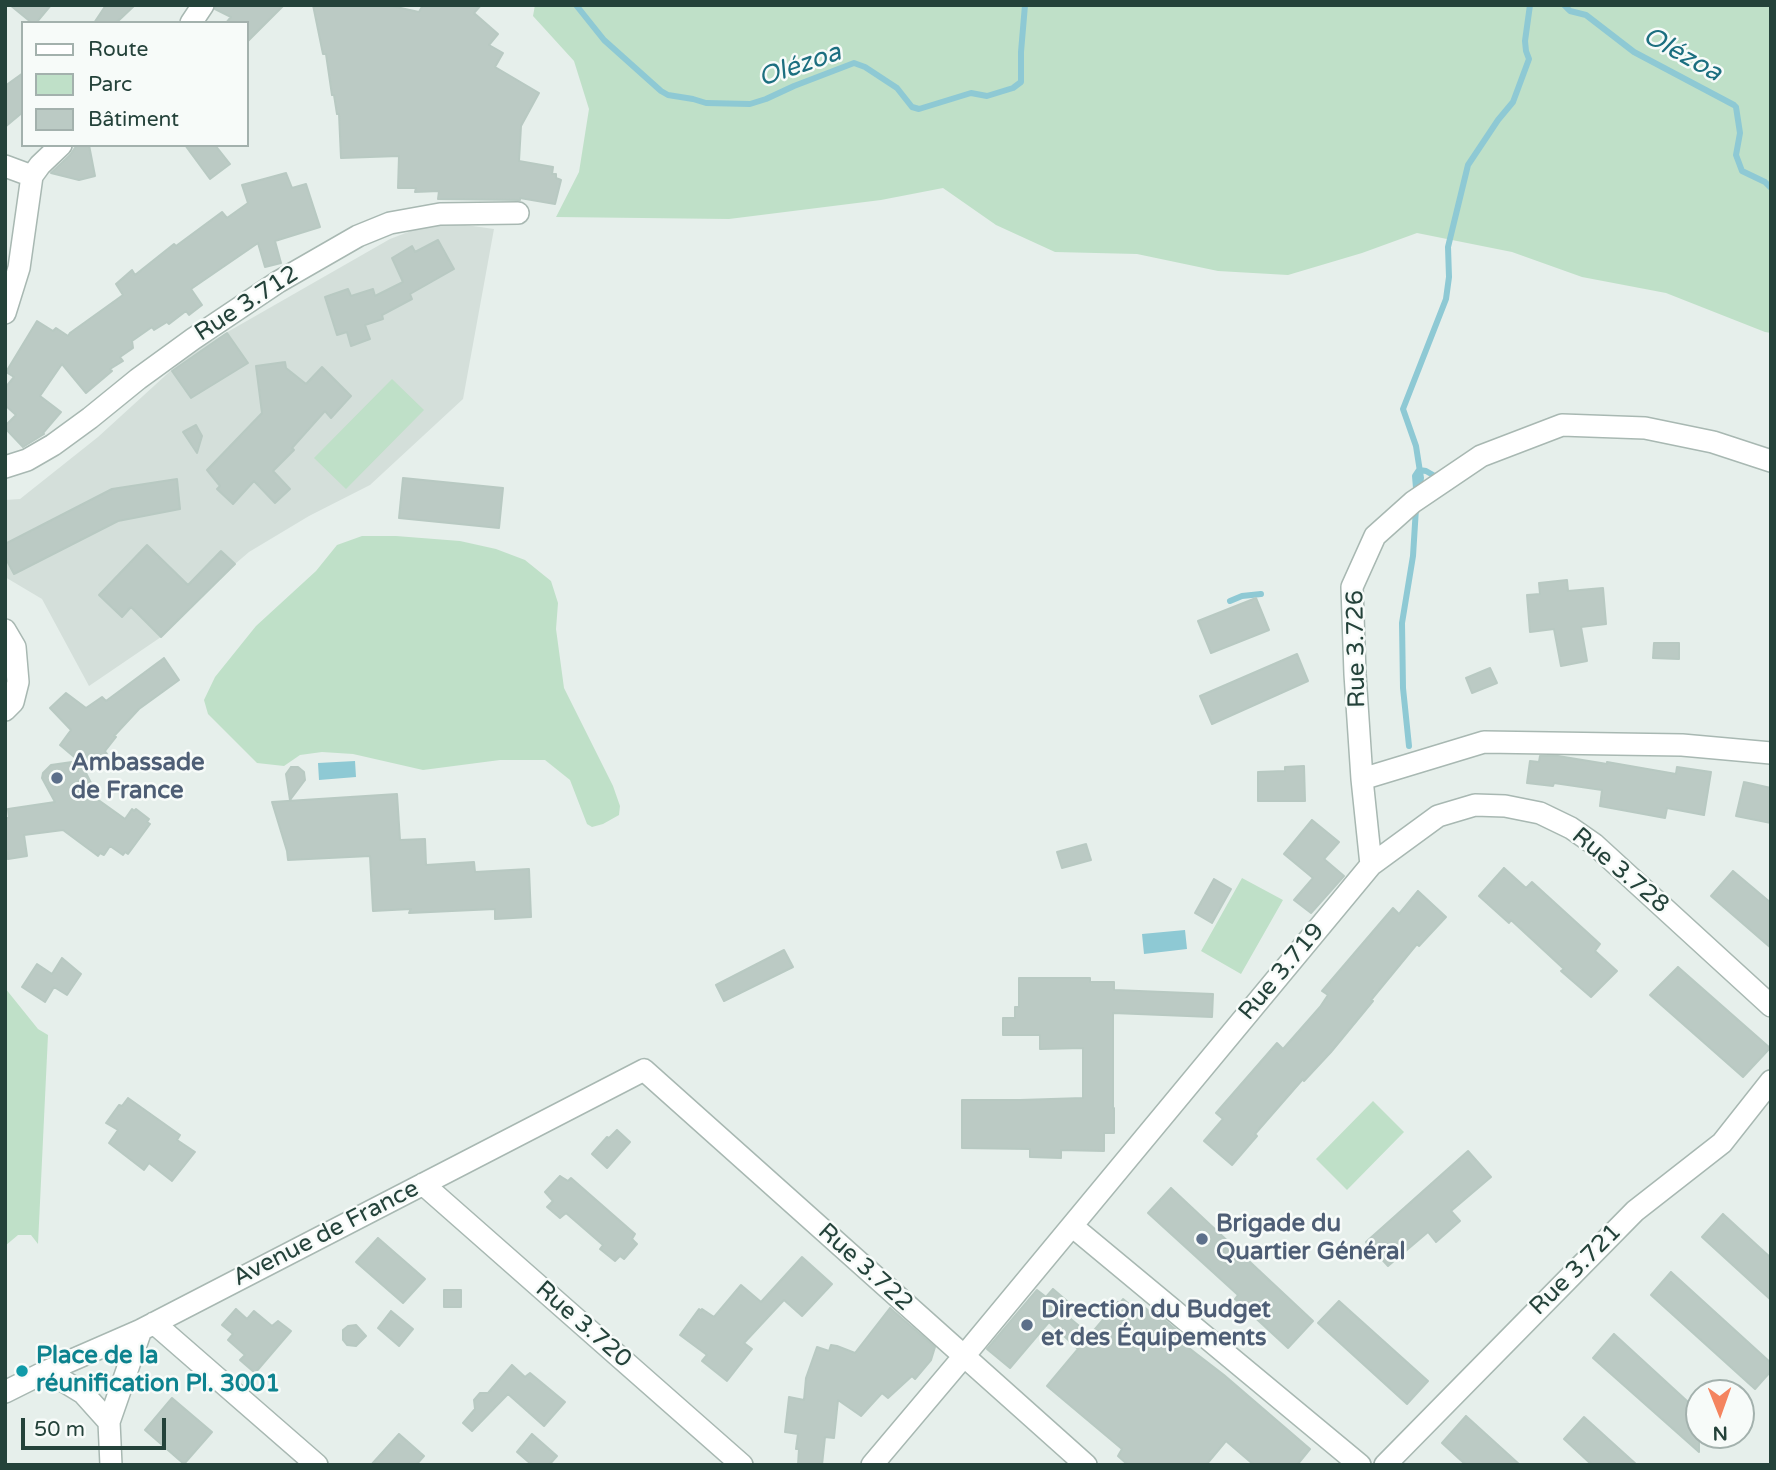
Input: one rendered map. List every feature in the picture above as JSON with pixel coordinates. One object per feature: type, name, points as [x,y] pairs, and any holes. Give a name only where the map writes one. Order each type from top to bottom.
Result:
[{"type":"street","points":[[192,21],[203,5]]},
{"type":"street","points":[[5,313],[19,268],[32,176],[59,147]]},
{"type":"street","points":[[5,166],[32,176]]},
{"type":"street","name":"Rue 3.712","points":[[5,467],[27,460],[53,445],[193,339],[278,282],[358,236],[390,223],[440,214],[518,213]]},
{"type":"street","name":"Rue 3.726","points":[[1362,779],[1354,674],[1352,587],[1375,536],[1413,502],[1481,456],[1562,425],[1645,428],[1713,442],[1771,461]]},
{"type":"street","points":[[5,630],[15,647],[18,682],[13,702],[5,710]]},
{"type":"street","points":[[1371,865],[1362,779],[1484,742],[1682,745],[1771,753]]},
{"type":"street","name":"Rue 3.728","points":[[1371,865],[1438,816],[1475,805],[1505,806],[1540,813],[1571,828],[1594,844],[1771,1006]]},
{"type":"street","name":"Rue 3.719","points":[[872,1465],[1371,865]]},
{"type":"street","name":"Avenue de France","points":[[5,1392],[147,1326],[644,1070]]},
{"type":"street","name":"Rue 3.722","points":[[644,1070],[1086,1465]]},
{"type":"street","name":"Rue 3.721","points":[[1385,1465],[1635,1211],[1722,1143],[1771,1081]]},
{"type":"street","name":"Rue 3.720","points":[[423,1184],[742,1465]]},
{"type":"street","points":[[1072,1226],[1360,1465]]},
{"type":"street","points":[[111,1465],[109,1422],[147,1326],[317,1465]]},
{"type":"street","points":[[47,1371],[83,1393],[109,1422]]},
{"type":"shaded area","points":[[437,221],[494,229],[463,399],[370,485],[309,516],[249,552],[161,637],[89,686],[42,599],[5,577],[5,500],[20,499],[98,437],[189,354],[390,239]]},
{"type":"green space","points":[[535,5],[1771,5],[1771,333],[1666,293],[1582,277],[1512,252],[1417,233],[1288,275],[1218,271],[1137,254],[1055,252],[996,225],[943,188],[881,200],[729,219],[556,217],[579,172],[589,109],[574,61],[533,16]]},
{"type":"green space","points":[[392,379],[424,410],[346,489],[314,458]]},
{"type":"green space","points":[[362,536],[460,541],[496,549],[525,560],[551,581],[558,603],[556,629],[564,688],[613,786],[620,806],[619,815],[603,824],[592,827],[587,824],[570,780],[545,760],[500,760],[423,770],[353,754],[322,752],[300,755],[284,766],[257,763],[208,714],[204,700],[215,677],[256,626],[316,571],[337,545]]},
{"type":"green space","points":[[1242,878],[1283,900],[1241,974],[1201,951]]},
{"type":"green space","points":[[5,988],[38,1029],[48,1035],[38,1244],[31,1235],[18,1235],[5,1246]]},
{"type":"green space","points":[[1373,1101],[1404,1132],[1347,1190],[1316,1159]]},
{"type":"water","points":[[355,761],[356,777],[319,780],[318,763]]},
{"type":"water","points":[[1185,930],[1187,949],[1144,954],[1142,934]]},
{"type":"building","points":[[10,5],[51,5],[38,21],[30,21]]},
{"type":"building","points":[[106,5],[135,5],[118,21],[95,21]]},
{"type":"building","points":[[216,5],[284,5],[248,41],[248,21],[228,21],[231,17],[215,9]]},
{"type":"building","points":[[313,5],[387,5],[419,12],[423,5],[481,5],[474,13],[498,34],[489,45],[503,53],[495,67],[539,93],[521,126],[519,161],[553,167],[552,174],[556,174],[556,178],[561,180],[555,204],[520,198],[438,199],[439,191],[415,192],[416,188],[398,188],[399,156],[341,158],[339,114],[332,95],[326,54],[323,54]]},
{"type":"building","points":[[21,74],[21,114],[5,127],[5,86]]},
{"type":"building","points":[[76,147],[89,147],[95,176],[79,180],[51,173]]},
{"type":"building","points":[[186,147],[217,147],[230,164],[210,179]]},
{"type":"building","points":[[286,173],[292,188],[306,184],[320,227],[275,241],[281,263],[265,267],[258,243],[191,289],[202,305],[189,315],[186,311],[169,324],[167,322],[154,330],[152,327],[132,341],[133,348],[120,357],[123,361],[110,369],[112,371],[86,393],[62,364],[40,396],[61,412],[44,434],[23,447],[5,428],[16,415],[5,405],[5,388],[14,377],[6,372],[37,321],[68,336],[123,295],[116,284],[132,270],[135,275],[174,244],[176,246],[222,212],[227,218],[248,203],[242,185]]},
{"type":"building","points":[[438,240],[454,269],[410,294],[412,299],[382,315],[383,319],[365,325],[370,339],[351,346],[347,332],[337,335],[325,297],[348,289],[351,296],[373,289],[375,296],[403,282],[392,258],[412,246],[415,252]]},
{"type":"building","points":[[227,333],[248,363],[191,398],[172,371]]},
{"type":"building","points":[[285,362],[286,368],[306,384],[322,367],[351,396],[331,418],[325,411],[292,448],[294,450],[273,471],[290,489],[275,503],[254,481],[233,504],[217,489],[220,486],[207,470],[262,413],[256,366]]},
{"type":"building","points":[[196,425],[202,436],[197,453],[183,432]]},
{"type":"building","points":[[403,478],[503,488],[499,528],[399,518]]},
{"type":"building","points":[[177,479],[180,509],[118,521],[14,574],[5,557],[5,544],[112,489]]},
{"type":"building","points":[[147,545],[188,585],[221,551],[235,564],[161,637],[131,607],[122,617],[99,595]]},
{"type":"building","points":[[1567,580],[1568,591],[1603,588],[1606,624],[1581,627],[1587,661],[1561,666],[1554,629],[1530,632],[1527,595],[1540,594],[1539,583]]},
{"type":"building","points":[[1256,598],[1269,630],[1211,653],[1198,621]]},
{"type":"building","points":[[1654,643],[1679,643],[1679,659],[1653,658]]},
{"type":"building","points":[[1297,654],[1308,681],[1212,724],[1200,696]]},
{"type":"building","points":[[164,658],[179,680],[139,709],[114,736],[116,737],[105,751],[107,754],[104,762],[81,763],[94,789],[100,794],[97,799],[125,819],[132,809],[136,809],[149,819],[147,822],[150,824],[128,854],[125,852],[123,855],[110,846],[104,855],[100,853],[98,856],[63,830],[24,835],[27,856],[8,859],[5,852],[5,818],[9,818],[8,809],[55,802],[42,778],[43,773],[51,765],[79,761],[60,745],[71,730],[50,708],[66,693],[86,708],[102,697],[106,701]]},
{"type":"building","points":[[1490,668],[1497,683],[1472,693],[1466,678]]},
{"type":"building","points":[[1540,756],[1607,762],[1676,774],[1677,767],[1711,772],[1704,815],[1667,808],[1665,818],[1600,806],[1602,790],[1554,783],[1553,786],[1527,783],[1530,761],[1539,762]]},
{"type":"building","points":[[1304,766],[1305,801],[1258,801],[1258,772],[1285,771],[1285,767]]},
{"type":"building","points":[[291,767],[298,767],[304,772],[305,780],[290,800],[286,774]]},
{"type":"building","points":[[1744,782],[1771,788],[1771,823],[1736,816]]},
{"type":"building","points":[[397,794],[400,840],[425,839],[426,865],[474,862],[475,872],[529,869],[531,917],[495,919],[495,909],[409,913],[411,909],[373,911],[370,856],[288,860],[272,802]]},
{"type":"building","points":[[1312,820],[1339,842],[1324,859],[1344,876],[1311,913],[1294,900],[1313,878],[1284,854]]},
{"type":"building","points":[[1086,844],[1091,860],[1062,868],[1057,852]]},
{"type":"building","points":[[1504,868],[1526,888],[1532,882],[1600,944],[1595,951],[1617,971],[1591,997],[1511,920],[1509,923],[1479,896]]},
{"type":"building","points":[[1733,871],[1771,903],[1771,948],[1711,896]]},
{"type":"building","points":[[1214,879],[1231,889],[1212,923],[1195,913]]},
{"type":"building","points":[[1418,891],[1446,917],[1419,946],[1417,944],[1331,1052],[1304,1081],[1303,1079],[1232,1165],[1204,1141],[1223,1119],[1216,1113],[1277,1043],[1283,1049],[1320,1007],[1328,995],[1322,991],[1393,908],[1399,914]]},
{"type":"building","points":[[784,950],[793,967],[724,1001],[716,985]]},
{"type":"building","points":[[62,958],[81,974],[67,995],[54,987],[45,1002],[22,987],[37,964],[52,974]]},
{"type":"building","points":[[1678,967],[1770,1048],[1743,1077],[1650,995]]},
{"type":"building","points":[[1019,978],[1090,978],[1090,982],[1114,982],[1114,990],[1213,994],[1212,1017],[1113,1013],[1114,1133],[1104,1133],[1104,1151],[1061,1150],[1061,1158],[1030,1157],[1030,1149],[962,1148],[962,1100],[1083,1098],[1083,1048],[1040,1049],[1040,1035],[1003,1035],[1003,1018],[1015,1018],[1015,1007],[1019,1007]]},
{"type":"building","points":[[128,1098],[180,1135],[177,1140],[195,1152],[172,1181],[149,1163],[144,1170],[109,1143],[118,1130],[106,1123],[119,1105],[122,1106]]},
{"type":"building","points":[[617,1130],[630,1142],[607,1168],[592,1154]]},
{"type":"building","points":[[1468,1151],[1491,1177],[1451,1211],[1460,1221],[1436,1242],[1428,1232],[1388,1266],[1366,1242]]},
{"type":"building","points":[[560,1176],[568,1181],[571,1178],[635,1234],[632,1239],[637,1244],[624,1259],[620,1256],[615,1261],[600,1249],[603,1245],[566,1213],[560,1218],[547,1207],[553,1201],[545,1192]]},
{"type":"building","points":[[1171,1188],[1313,1321],[1288,1348],[1235,1299],[1238,1295],[1148,1213]]},
{"type":"building","points":[[1723,1214],[1771,1258],[1771,1300],[1702,1237]]},
{"type":"building","points":[[378,1238],[425,1279],[403,1303],[356,1262]]},
{"type":"building","points":[[802,1257],[832,1284],[802,1316],[784,1300],[744,1343],[752,1349],[727,1381],[702,1361],[707,1355],[680,1335],[699,1309],[714,1317],[741,1285],[761,1302]]},
{"type":"building","points":[[1671,1272],[1771,1363],[1771,1371],[1755,1389],[1755,1379],[1744,1379],[1651,1295]]},
{"type":"building","points":[[1053,1289],[1067,1301],[1060,1310],[1090,1335],[1123,1299],[1138,1311],[1143,1306],[1159,1320],[1161,1317],[1188,1340],[1185,1345],[1310,1449],[1297,1465],[1254,1465],[1226,1441],[1206,1465],[1128,1465],[1118,1456],[1122,1449],[1047,1386],[1078,1349],[1049,1322],[1010,1368],[987,1349],[1037,1290],[1046,1297]]},
{"type":"building","points":[[444,1290],[461,1290],[461,1307],[444,1307]]},
{"type":"building","points":[[1339,1301],[1428,1381],[1407,1404],[1318,1323]]},
{"type":"building","points":[[890,1308],[935,1347],[931,1360],[915,1379],[912,1376],[888,1398],[882,1393],[861,1416],[838,1400],[834,1438],[825,1437],[822,1465],[798,1465],[798,1434],[785,1432],[789,1397],[804,1400],[806,1378],[817,1347],[829,1351],[831,1345],[855,1353]]},
{"type":"building","points":[[236,1309],[247,1319],[254,1311],[272,1326],[278,1321],[291,1331],[255,1373],[240,1360],[245,1355],[228,1340],[233,1334],[222,1325]]},
{"type":"building","points":[[391,1311],[413,1329],[399,1346],[378,1328]]},
{"type":"building","points":[[356,1325],[366,1336],[356,1346],[347,1345],[343,1340],[343,1330]]},
{"type":"building","points":[[1614,1334],[1685,1399],[1685,1440],[1593,1358]]},
{"type":"building","points":[[512,1365],[525,1377],[530,1373],[565,1402],[544,1426],[508,1394],[472,1431],[463,1423],[475,1409],[474,1400],[480,1393],[488,1393]]},
{"type":"building","points":[[172,1398],[212,1432],[184,1464],[145,1430]]},
{"type":"building","points":[[1466,1416],[1520,1465],[1466,1465],[1442,1443]]},
{"type":"building","points":[[1584,1417],[1637,1465],[1592,1465],[1564,1439]]},
{"type":"building","points":[[399,1434],[424,1456],[416,1465],[371,1465]]},
{"type":"building","points":[[532,1434],[557,1456],[549,1465],[532,1465],[517,1452]]},
{"type":"waterway","name":"Olézoa","points":[[576,5],[604,40],[668,95],[706,103],[750,104],[854,63],[897,88],[912,107],[919,109],[971,93],[987,96],[1013,88],[1021,82],[1025,5]]},
{"type":"waterway","points":[[1419,490],[1421,478],[1416,446],[1403,409],[1446,299],[1449,277],[1448,247],[1468,165],[1513,102],[1529,59],[1525,41],[1530,5]]},
{"type":"waterway","name":"Olézoa","points":[[1564,5],[1570,11],[1586,15],[1634,52],[1734,105],[1740,133],[1736,155],[1742,171],[1765,182],[1771,188]]},
{"type":"waterway","points":[[1416,488],[1415,476],[1419,470],[1433,475]]},
{"type":"waterway","points":[[1409,746],[1403,688],[1402,623],[1413,556],[1416,508]]},
{"type":"waterway","points":[[1230,601],[1242,596],[1261,594]]},
{"type":"place","name":"Ambassade de France","points":[[57,778]]},
{"type":"place","name":"Brigade du Quartier Général","points":[[1202,1239]]},
{"type":"place","name":"Direction du Budget et des Équipements","points":[[1027,1325]]},
{"type":"place","name":"Place de la réunification Pl. 3001","points":[[22,1371]]}]
